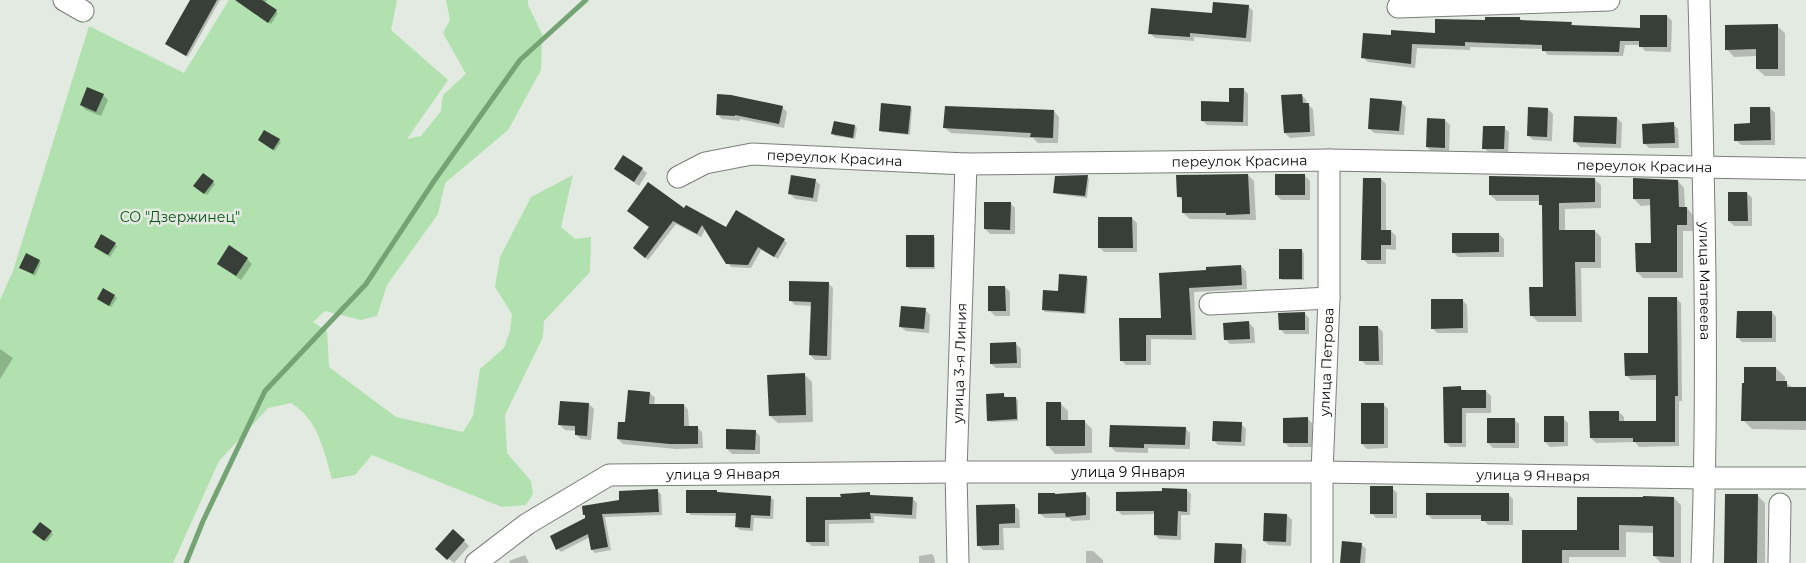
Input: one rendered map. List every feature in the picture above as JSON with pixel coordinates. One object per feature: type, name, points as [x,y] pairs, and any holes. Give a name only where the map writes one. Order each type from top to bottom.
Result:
[{"type":"street","points":[[64,0],[83,11]]},
{"type":"street","points":[[1398,7],[1610,0]]},
{"type":"street","name":"улица Матвеева","points":[[1699,0],[1704,168],[1705,478],[1702,563]]},
{"type":"street","name":"переулок Красина","points":[[678,177],[705,163],[752,154],[966,164],[1329,160],[1806,169]]},
{"type":"street","name":"улица Петрова","points":[[1322,563],[1322,472],[1329,298],[1329,160]]},
{"type":"street","name":"улица 3-я Линия","points":[[958,563],[956,472],[966,164]]},
{"type":"street","points":[[1210,304],[1329,298]]},
{"type":"street","name":"улица 9 Января","points":[[476,563],[527,524],[609,475],[956,472],[1322,472],[1806,478]]},
{"type":"street","points":[[1779,563],[1780,504]]},
{"type":"green space","name":"СО \"Дзержинец\"","points":[[229,0],[397,0],[391,30],[448,80],[407,139],[421,136],[441,111],[443,95],[466,74],[443,33],[450,20],[446,0],[528,0],[528,5],[542,34],[541,70],[508,130],[445,183],[438,214],[387,285],[377,316],[361,320],[325,311],[313,322],[327,331],[329,367],[396,417],[463,432],[473,416],[480,369],[504,348],[510,331],[512,314],[495,287],[500,257],[531,197],[573,175],[561,227],[575,239],[591,237],[590,272],[544,321],[543,337],[505,415],[507,453],[531,481],[533,494],[526,505],[502,507],[372,455],[355,475],[332,479],[319,436],[308,418],[291,403],[268,408],[219,461],[173,563],[0,563],[0,300],[13,271],[89,26],[184,73]]},
{"type":"building","points":[[190,0],[217,0],[186,56],[165,44]]},
{"type":"building","points":[[235,0],[262,0],[277,10],[268,23]]},
{"type":"building","points":[[1213,2],[1249,5],[1246,38],[1190,33],[1190,37],[1148,34],[1151,8],[1212,13]]},
{"type":"building","points":[[1640,15],[1667,15],[1667,47],[1639,47],[1639,41],[1620,41],[1619,52],[1542,51],[1542,45],[1465,42],[1465,46],[1412,44],[1411,64],[1361,58],[1363,33],[1391,35],[1391,30],[1435,33],[1435,19],[1485,20],[1485,17],[1520,17],[1520,20],[1572,22],[1571,25],[1640,28]]},
{"type":"building","points":[[1778,24],[1778,69],[1756,69],[1756,49],[1725,50],[1725,25]]},
{"type":"building","points":[[87,87],[104,94],[96,112],[80,105]]},
{"type":"building","points":[[1229,88],[1244,88],[1243,122],[1201,121],[1201,101],[1229,102]]},
{"type":"building","points":[[717,94],[731,95],[783,106],[779,124],[735,115],[716,115]]},
{"type":"building","points":[[1302,94],[1303,103],[1309,103],[1310,132],[1284,133],[1281,95]]},
{"type":"building","points":[[1370,98],[1402,101],[1399,131],[1368,129]]},
{"type":"building","points":[[881,103],[911,106],[908,134],[879,131]]},
{"type":"building","points":[[945,106],[1054,110],[1053,138],[1030,137],[1031,133],[943,128]]},
{"type":"building","points":[[1528,107],[1548,108],[1547,137],[1527,136]]},
{"type":"building","points":[[1750,107],[1770,107],[1771,140],[1734,141],[1734,124],[1750,123]]},
{"type":"building","points":[[1574,116],[1617,117],[1616,144],[1573,142]]},
{"type":"building","points":[[1427,118],[1445,119],[1445,148],[1426,147]]},
{"type":"building","points":[[834,121],[855,125],[853,138],[831,134]]},
{"type":"building","points":[[1674,122],[1675,143],[1643,144],[1642,124]]},
{"type":"building","points":[[1483,126],[1505,126],[1504,149],[1482,149]]},
{"type":"building","points":[[264,130],[280,139],[273,150],[258,140]]},
{"type":"building","points":[[623,155],[643,168],[634,182],[614,169]]},
{"type":"building","points":[[203,173],[214,181],[204,194],[193,186]]},
{"type":"building","points":[[1248,174],[1250,214],[1182,213],[1182,197],[1177,197],[1176,175]]},
{"type":"building","points":[[1275,174],[1305,174],[1305,195],[1275,195]]},
{"type":"building","points":[[791,175],[816,179],[813,198],[788,194]]},
{"type":"building","points":[[1088,175],[1085,196],[1053,193],[1055,176]]},
{"type":"building","points":[[1489,176],[1595,178],[1595,202],[1559,203],[1559,230],[1595,230],[1595,262],[1575,262],[1576,316],[1530,316],[1529,287],[1543,287],[1542,205],[1539,205],[1539,195],[1489,195]]},
{"type":"building","points":[[1363,178],[1381,178],[1381,230],[1391,230],[1391,245],[1381,245],[1381,260],[1361,260]]},
{"type":"building","points":[[1633,178],[1678,180],[1679,207],[1687,207],[1687,225],[1677,225],[1677,272],[1636,272],[1635,243],[1651,243],[1650,199],[1633,199]]},
{"type":"building","points":[[648,182],[684,208],[686,205],[726,227],[736,210],[785,239],[774,257],[758,247],[748,265],[726,264],[702,225],[697,234],[673,221],[645,258],[633,248],[649,227],[627,211]]},
{"type":"building","points":[[1728,192],[1747,192],[1748,221],[1728,221]]},
{"type":"building","points":[[984,202],[1011,202],[1010,230],[984,229]]},
{"type":"building","points":[[1098,217],[1132,217],[1133,248],[1098,248]]},
{"type":"building","points":[[1452,233],[1499,233],[1499,252],[1452,253]]},
{"type":"building","points":[[101,234],[116,243],[108,255],[94,247]]},
{"type":"building","points":[[906,235],[934,235],[934,267],[906,267]]},
{"type":"building","points":[[229,245],[248,258],[236,276],[217,264]]},
{"type":"building","points":[[1279,249],[1302,249],[1302,279],[1279,279]]},
{"type":"building","points":[[26,253],[40,260],[33,274],[19,268]]},
{"type":"building","points":[[1241,265],[1242,285],[1189,288],[1192,335],[1146,335],[1146,361],[1120,361],[1119,318],[1161,318],[1159,273],[1206,270],[1206,267]]},
{"type":"building","points":[[1059,274],[1087,276],[1084,313],[1042,310],[1043,290],[1058,291]]},
{"type":"building","points":[[789,281],[829,282],[827,356],[809,355],[811,302],[789,301]]},
{"type":"building","points":[[988,286],[1005,286],[1006,311],[988,311]]},
{"type":"building","points":[[103,288],[115,295],[109,306],[97,299]]},
{"type":"building","points":[[1648,297],[1677,297],[1678,396],[1675,396],[1675,442],[1633,442],[1633,438],[1590,438],[1589,411],[1619,411],[1619,421],[1656,421],[1656,375],[1625,376],[1624,353],[1648,353]]},
{"type":"building","points":[[1431,299],[1463,299],[1463,328],[1431,329]]},
{"type":"building","points":[[901,306],[926,308],[924,329],[899,327]]},
{"type":"building","points":[[1737,311],[1772,311],[1772,338],[1736,338]]},
{"type":"building","points":[[1305,312],[1305,330],[1279,330],[1278,313]]},
{"type":"building","points":[[1249,321],[1250,339],[1224,340],[1223,323]]},
{"type":"building","points":[[1359,326],[1378,326],[1379,361],[1359,361]]},
{"type":"building","points":[[1016,342],[1017,363],[990,364],[990,343]]},
{"type":"building","points":[[1744,367],[1776,367],[1776,381],[1787,381],[1787,387],[1806,387],[1806,421],[1741,421]]},
{"type":"building","points":[[805,373],[806,415],[769,416],[767,375]]},
{"type":"building","points":[[1461,386],[1461,390],[1486,390],[1486,408],[1462,408],[1462,443],[1444,443],[1443,387]]},
{"type":"building","points":[[628,390],[650,392],[649,404],[684,404],[684,426],[698,426],[698,444],[670,444],[617,439],[618,422],[625,422]]},
{"type":"building","points":[[1004,393],[1004,397],[1016,397],[1017,419],[987,421],[986,394]]},
{"type":"building","points":[[560,401],[589,403],[587,436],[575,435],[575,426],[558,425]]},
{"type":"building","points":[[1046,402],[1061,402],[1061,420],[1085,420],[1085,446],[1046,446]]},
{"type":"building","points":[[1361,403],[1384,403],[1384,444],[1361,444]]},
{"type":"building","points":[[1544,416],[1564,416],[1564,442],[1544,442]]},
{"type":"building","points":[[1308,417],[1308,443],[1283,443],[1283,418]]},
{"type":"building","points":[[1487,418],[1515,418],[1515,443],[1487,443]]},
{"type":"building","points":[[1213,421],[1242,422],[1241,442],[1212,441]]},
{"type":"building","points":[[1110,425],[1186,427],[1185,445],[1144,444],[1144,448],[1109,447]]},
{"type":"building","points":[[726,429],[756,430],[755,450],[726,449]]},
{"type":"building","points":[[1370,486],[1393,486],[1393,514],[1370,514]]},
{"type":"building","points":[[1162,488],[1187,489],[1187,512],[1178,511],[1177,536],[1154,535],[1154,511],[1116,511],[1116,492],[1162,491]]},
{"type":"building","points":[[658,489],[659,512],[602,514],[608,547],[591,550],[588,534],[556,550],[550,536],[585,518],[582,506],[619,500],[619,491]]},
{"type":"building","points":[[686,490],[717,490],[717,492],[771,496],[770,516],[751,515],[750,528],[735,527],[736,513],[686,513]]},
{"type":"building","points":[[870,492],[870,495],[913,497],[912,515],[870,513],[871,519],[825,520],[825,542],[806,542],[806,497],[841,497],[840,494]]},
{"type":"building","points":[[1086,492],[1086,515],[1066,517],[1065,513],[1038,514],[1038,493]]},
{"type":"building","points":[[1426,493],[1509,493],[1509,521],[1481,521],[1481,515],[1426,515]]},
{"type":"building","points":[[1725,494],[1758,494],[1757,563],[1724,563]]},
{"type":"building","points":[[1577,497],[1674,497],[1674,557],[1653,556],[1653,526],[1619,525],[1619,550],[1562,550],[1562,563],[1522,563],[1522,530],[1577,530]]},
{"type":"building","points":[[1015,504],[1015,523],[999,524],[999,545],[977,546],[976,505]]},
{"type":"building","points":[[1264,513],[1287,514],[1286,542],[1263,541]]},
{"type":"building","points":[[40,522],[52,531],[44,541],[32,532]]},
{"type":"building","points":[[453,529],[465,540],[447,560],[435,549]]},
{"type":"building","points":[[1342,541],[1362,543],[1360,563],[1340,563]]},
{"type":"building","points":[[1215,543],[1242,544],[1241,563],[1214,563]]},
{"type":"waterway","points":[[186,563],[203,521],[265,391],[366,284],[434,181],[520,60],[586,0]]}]
